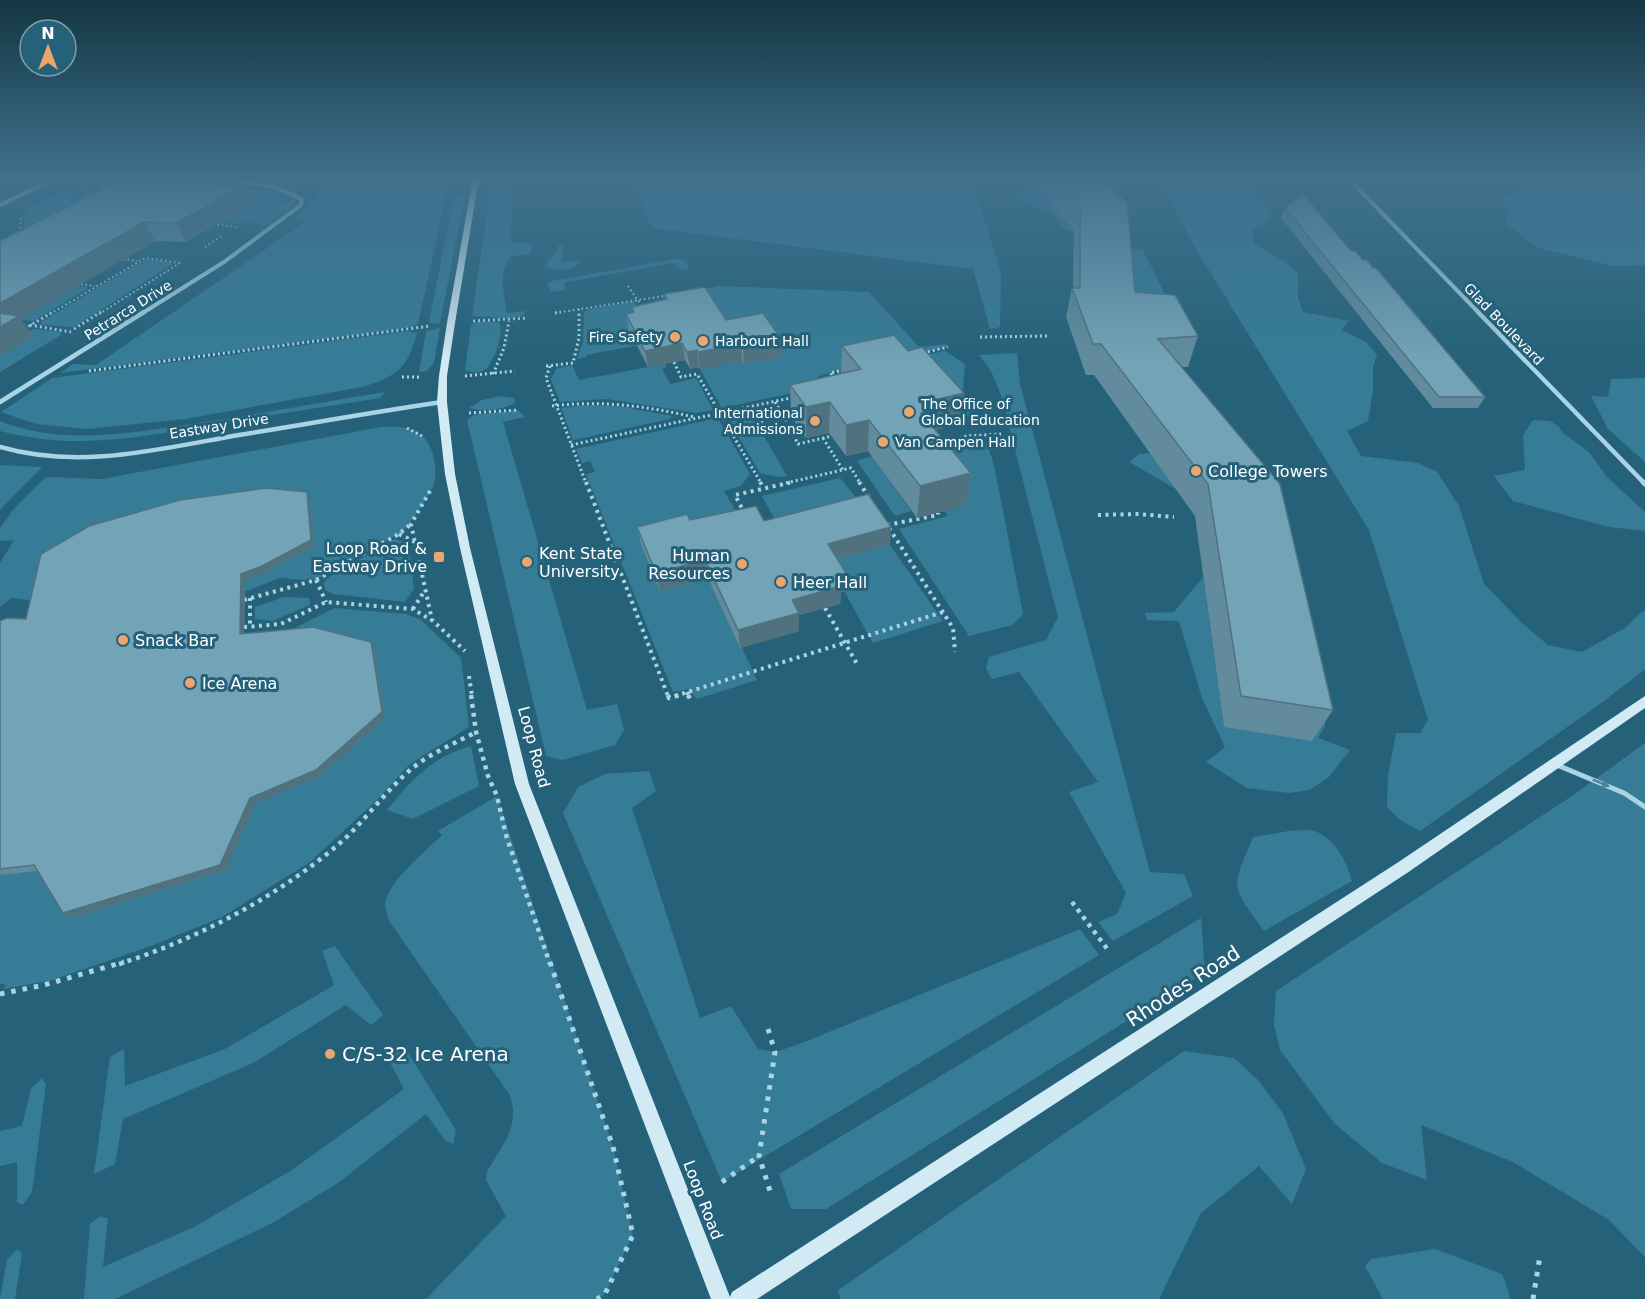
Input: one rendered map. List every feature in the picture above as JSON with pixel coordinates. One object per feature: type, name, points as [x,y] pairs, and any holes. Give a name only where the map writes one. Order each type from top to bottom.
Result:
[{"type":"street","name":"Petrarca Drive","points":[[0,402],[214,268],[257,239]]},
{"type":"street","name":"Loop Road","points":[[466,239],[443,376],[442,402],[450,474],[465,548],[522,784],[721,1299]]},
{"type":"street","name":"Glad Boulevard","points":[[1406,239],[1645,484]]},
{"type":"street","name":"Eastway Drive","points":[[0,447],[11,451],[53,457],[110,456],[442,402]]},
{"type":"street","name":"Rhodes Road","points":[[739,1299],[1289,942],[1645,701]]},
{"type":"lane","points":[[1554,764],[1624,793],[1645,807]]},
{"type":"path","points":[[205,247],[218,239]]},
{"type":"path","points":[[16,333],[145,258],[180,263],[62,337]]},
{"type":"path","points":[[123,259],[138,261]]},
{"type":"path","points":[[81,284],[96,286]]},
{"type":"path","points":[[628,286],[644,309]]},
{"type":"path","points":[[555,314],[672,294]]},
{"type":"path","points":[[579,309],[579,338],[573,363],[548,366],[546,378],[554,405],[669,698],[943,612]]},
{"type":"path","points":[[473,321],[508,321],[528,318]]},
{"type":"path","points":[[493,374],[504,348],[508,321]]},
{"type":"path","points":[[20,324],[70,332]]},
{"type":"path","points":[[82,371],[433,326]]},
{"type":"path","points":[[980,337],[1047,336]]},
{"type":"path","points":[[916,354],[948,347]]},
{"type":"path","points":[[674,362],[681,377],[697,374],[764,488]]},
{"type":"path","points":[[836,381],[830,373],[852,368]]},
{"type":"path","points":[[465,376],[515,371]]},
{"type":"path","points":[[402,377],[419,377]]},
{"type":"path","points":[[571,445],[694,417],[797,397]]},
{"type":"path","points":[[554,405],[594,401],[617,402],[694,417]]},
{"type":"path","points":[[775,402],[798,444],[832,436]]},
{"type":"path","points":[[469,413],[518,410]]},
{"type":"path","points":[[783,415],[760,419],[766,431],[789,426]]},
{"type":"path","points":[[400,428],[408,428],[426,440]]},
{"type":"path","points":[[931,444],[967,436],[1001,434]]},
{"type":"path","points":[[823,438],[843,470]]},
{"type":"path","points":[[746,515],[735,495],[850,468],[875,506]]},
{"type":"path","points":[[244,600],[316,580],[399,534],[411,524],[430,489]]},
{"type":"path","points":[[887,525],[938,515],[938,513]]},
{"type":"path","points":[[1098,515],[1137,514],[1174,517]]},
{"type":"path","points":[[881,516],[953,628],[955,652]]},
{"type":"path","points":[[411,524],[432,621]]},
{"type":"path","points":[[399,534],[415,542]]},
{"type":"path","points":[[316,580],[326,602]]},
{"type":"path","points":[[413,609],[425,590]]},
{"type":"path","points":[[250,598],[250,626]]},
{"type":"path","points":[[244,627],[281,624],[326,602],[413,609],[432,621],[467,653]]},
{"type":"path","points":[[825,608],[857,664]]},
{"type":"path","points":[[468,664],[476,732],[488,776],[497,795],[506,835],[613,1147],[633,1235],[605,1294],[597,1299]]},
{"type":"path","points":[[687,692],[691,701]]},
{"type":"path","points":[[0,994],[50,985],[146,956],[214,926],[271,893],[328,853],[379,805],[411,770],[476,732]]},
{"type":"path","points":[[1072,902],[1107,950]]},
{"type":"path","points":[[768,1029],[776,1052],[759,1156],[770,1191]]},
{"type":"path","points":[[722,1182],[759,1156]]},
{"type":"path","points":[[1533,1299],[1540,1256]]},
{"type":"shaded area","points":[[281,239],[437,239],[418,324],[413,327],[60,373],[73,364],[96,365]]},
{"type":"shaded area","points":[[446,239],[456,239],[440,323],[429,322]]},
{"type":"shaded area","points":[[483,239],[510,239],[510,242],[534,244],[529,254],[512,256],[504,269],[503,291],[507,313],[526,311],[522,316],[506,318],[472,316]]},
{"type":"shaded area","points":[[735,239],[991,239],[1001,273],[1000,327],[990,329],[973,269]]},
{"type":"shaded area","points":[[1190,239],[1253,239],[1254,244],[1284,261],[1298,273],[1298,298],[1303,312],[1349,321],[1341,330],[1366,342],[1377,355],[1373,367],[1373,390],[1368,421],[1347,431],[1361,456],[1418,463],[1437,472],[1459,506],[1484,584],[1522,623],[1548,645],[1582,652],[1625,628],[1641,612],[1645,611],[1645,669],[1604,701],[1420,831],[1400,820],[1387,807],[1388,776],[1396,733],[1420,733],[1428,720],[1369,530]]},
{"type":"shaded area","points":[[1526,239],[1645,239],[1645,265],[1612,266],[1539,248]]},
{"type":"shaded area","points":[[559,245],[563,245],[561,262],[579,261],[579,264],[563,270],[546,267]]},
{"type":"shaded area","points":[[1122,248],[1143,250],[1173,310],[1126,306]]},
{"type":"shaded area","points":[[148,259],[174,263],[74,327],[42,325],[41,322]]},
{"type":"shaded area","points":[[676,259],[685,261],[690,268],[681,270],[674,263],[565,282],[565,290],[551,292],[547,285],[552,281]]},
{"type":"shaded area","points":[[77,286],[87,287],[87,289],[33,321],[0,318],[0,306],[35,311]]},
{"type":"shaded area","points":[[719,286],[869,292],[919,347],[947,344],[948,347],[830,373],[817,377],[825,386],[722,408],[700,369],[725,364],[728,337],[705,289]]},
{"type":"shaded area","points":[[634,301],[641,317],[627,321],[639,345],[586,355],[586,357],[577,359],[583,341],[584,312],[589,309]]},
{"type":"shaded area","points":[[479,321],[499,322],[501,332],[498,347],[488,367],[475,372],[465,370],[471,325]]},
{"type":"shaded area","points":[[440,328],[434,362],[427,371],[419,372],[426,331]]},
{"type":"shaded area","points":[[34,329],[61,332],[61,335],[0,372],[0,356],[32,336],[21,334]]},
{"type":"shaded area","points":[[409,331],[417,333],[405,363],[392,375],[362,387],[185,419],[87,429],[36,424],[1,412],[52,378]]},
{"type":"shaded area","points":[[945,351],[965,364],[963,390],[972,413],[960,424],[839,373]]},
{"type":"shaded area","points":[[1017,353],[1020,384],[1150,872],[1184,874],[1193,896],[1113,941],[1098,922],[1117,914],[1126,893],[1069,792],[1098,782],[1019,672],[992,679],[986,668],[989,657],[1046,640],[1058,617],[1001,395],[991,371],[979,355]]},
{"type":"shaded area","points":[[665,364],[666,368],[662,369],[670,384],[696,378],[713,410],[696,413],[607,399],[560,402],[551,379],[556,369],[572,365],[579,380]]},
{"type":"shaded area","points":[[1645,378],[1645,462],[1608,429],[1591,396],[1608,397],[1611,379]]},
{"type":"shaded area","points":[[385,392],[380,398],[108,440],[55,440],[0,431],[0,421],[49,434],[127,433],[227,419]]},
{"type":"shaded area","points":[[500,396],[514,398],[516,402],[493,410],[469,408],[482,400]]},
{"type":"shaded area","points":[[586,405],[618,406],[672,416],[670,419],[573,440],[561,408]]},
{"type":"shaded area","points":[[518,410],[525,417],[503,422],[587,710],[617,704],[624,730],[615,745],[563,760],[546,756],[467,420],[474,415]]},
{"type":"shaded area","points":[[754,410],[757,417],[754,419],[787,476],[778,477],[760,473],[727,417]]},
{"type":"shaded area","points":[[718,418],[750,474],[741,486],[724,491],[744,525],[709,578],[757,680],[697,699],[688,689],[673,692],[586,474],[595,472],[590,461],[582,463],[576,449]]},
{"type":"shaded area","points":[[1533,420],[1550,421],[1589,452],[1607,477],[1645,512],[1645,531],[1609,527],[1513,501],[1494,476],[1525,470],[1523,435]]},
{"type":"shaded area","points":[[381,427],[407,428],[417,432],[428,442],[435,463],[434,485],[421,508],[399,534],[316,580],[280,578],[244,592],[245,580],[266,572],[38,601],[11,598],[0,607],[0,563],[14,540],[0,541],[0,528],[13,510],[46,477],[102,479]]},
{"type":"shaded area","points":[[974,438],[987,443],[994,465],[1023,614],[1012,625],[969,636],[899,529],[948,516],[945,511],[966,505],[924,451]]},
{"type":"shaded area","points":[[1150,453],[1176,489],[1129,462],[1139,454]]},
{"type":"shaded area","points":[[872,456],[911,511],[895,516],[857,461]]},
{"type":"shaded area","points":[[0,465],[42,467],[0,510]]},
{"type":"shaded area","points":[[840,478],[868,512],[783,534],[762,496]]},
{"type":"shaded area","points":[[395,539],[409,544],[414,589],[405,602],[333,594],[325,590],[324,583],[329,577]]},
{"type":"shaded area","points":[[890,545],[943,621],[873,643],[828,562]]},
{"type":"shaded area","points":[[1203,577],[1224,727],[1327,707],[1325,726],[1318,738],[1350,750],[1328,778],[1309,790],[1290,793],[1247,788],[1206,762],[1225,747],[1202,698],[1179,621],[1147,620],[1145,613],[1174,612]]},
{"type":"shaded area","points":[[284,597],[309,598],[310,605],[272,621],[255,619],[255,607]]},
{"type":"shaded area","points":[[335,608],[406,614],[421,620],[461,658],[469,727],[410,764],[377,800],[310,862],[222,917],[151,946],[52,980],[4,989],[5,984],[0,984],[0,875],[41,870],[226,870],[255,803],[320,776],[385,718],[277,637]]},
{"type":"shaded area","points":[[1645,743],[1645,1257],[1609,1220],[1513,1162],[1421,1125],[1427,1180],[1382,1163],[1335,1124],[1280,1050],[1274,1025],[1276,991],[1572,796]]},
{"type":"shaded area","points":[[471,746],[479,786],[413,819],[387,810],[414,779],[433,763]]},
{"type":"shaded area","points":[[649,771],[656,791],[632,808],[700,1018],[731,1006],[758,1049],[776,1052],[807,1041],[1080,929],[1099,955],[722,1182],[563,813],[578,787],[605,774]]},
{"type":"shaded area","points":[[497,796],[613,1147],[633,1235],[605,1294],[597,1299],[426,1299],[506,1216],[486,1180],[487,1172],[508,1135],[513,1116],[512,1105],[509,1094],[390,922],[385,904],[400,876],[442,835],[438,831]]},
{"type":"shaded area","points":[[1289,831],[1311,831],[1324,836],[1340,853],[1352,881],[1264,931],[1240,895],[1237,886],[1238,878],[1253,837]]},
{"type":"shaded area","points":[[1201,918],[1205,972],[826,1209],[791,1209],[779,1174]]},
{"type":"shaded area","points":[[335,946],[383,1015],[371,1025],[346,1005],[253,1063],[123,1119],[115,1164],[94,1174],[110,1057],[124,1049],[125,1086],[225,1049],[334,985],[322,951]]},
{"type":"shaded area","points":[[392,1050],[407,1051],[456,1130],[453,1144],[445,1140],[426,1114],[338,1183],[274,1222],[115,1299],[84,1299],[90,1224],[99,1217],[108,1218],[103,1267],[194,1227],[292,1170],[404,1089],[389,1061]]},
{"type":"shaded area","points":[[1184,1051],[1234,1058],[1258,1080],[1283,1113],[1306,1169],[1292,1204],[1259,1166],[1201,1213],[1159,1299],[841,1299],[837,1291]]},
{"type":"shaded area","points":[[42,1078],[46,1084],[32,1192],[23,1205],[17,1202],[17,1162],[0,1166],[0,1131],[22,1126],[31,1089]]},
{"type":"shaded area","points":[[17,1249],[22,1254],[15,1299],[0,1299],[7,1260]]},
{"type":"shaded area","points":[[1435,1249],[1502,1274],[1509,1299],[1383,1299],[1365,1266],[1371,1259]]},
{"type":"building","points":[[5,239],[114,239],[0,303],[0,241]]},
{"type":"building","points":[[1080,239],[1130,239],[1135,292],[1175,295],[1198,336],[1158,339],[1280,484],[1333,710],[1241,696],[1208,484],[1101,344],[1093,344],[1072,288],[1080,288]]},
{"type":"building","points":[[1310,239],[1341,239],[1351,251],[1355,251],[1363,260],[1367,260],[1373,268],[1376,268],[1485,397],[1439,397]]},
{"type":"building","points":[[705,287],[726,320],[763,313],[782,340],[743,347],[741,344],[698,352],[697,350],[687,352],[682,343],[645,351],[626,314],[634,312],[632,307],[667,299],[664,294]]},
{"type":"building","points":[[0,313],[19,316],[0,327]]},
{"type":"building","points":[[894,335],[908,351],[922,347],[964,393],[930,401],[938,410],[921,413],[971,473],[920,486],[869,420],[846,425],[830,402],[806,407],[790,385],[861,369],[842,346]]},
{"type":"building","name":"Ice Arena","points":[[266,488],[307,492],[311,540],[262,566],[241,574],[240,634],[313,627],[371,642],[382,712],[316,770],[250,798],[220,865],[63,913],[34,865],[0,869],[0,621],[7,618],[26,619],[41,554],[89,526],[180,500]]},
{"type":"building","name":"Heer Hall","points":[[868,494],[891,527],[828,544],[846,573],[835,576],[841,586],[792,600],[799,613],[738,630],[705,560],[656,573],[637,527],[687,514],[690,520],[756,506],[764,521]]},
{"type":"place","name":"Fire Safety","points":[[675,337]]},
{"type":"place","name":"Harbourt Hall","points":[[703,341]]},
{"type":"place","name":"The Office of Global Education","points":[[909,412]]},
{"type":"place","name":"International Admissions","points":[[815,421]]},
{"type":"place","name":"Van Campen Hall","points":[[883,442]]},
{"type":"place","name":"College Towers","points":[[1196,471]]},
{"type":"place","name":"Loop Road & Eastway Drive","points":[[439,557]]},
{"type":"place","name":"Kent State University","points":[[527,562]]},
{"type":"place","name":"Human Resources","points":[[742,564]]},
{"type":"place","name":"Heer Hall","points":[[781,582]]},
{"type":"place","name":"Snack Bar","points":[[123,640]]},
{"type":"place","name":"Ice Arena","points":[[190,683]]},
{"type":"place","name":"C/S-32 Ice Arena","points":[[330,1054]]}]
